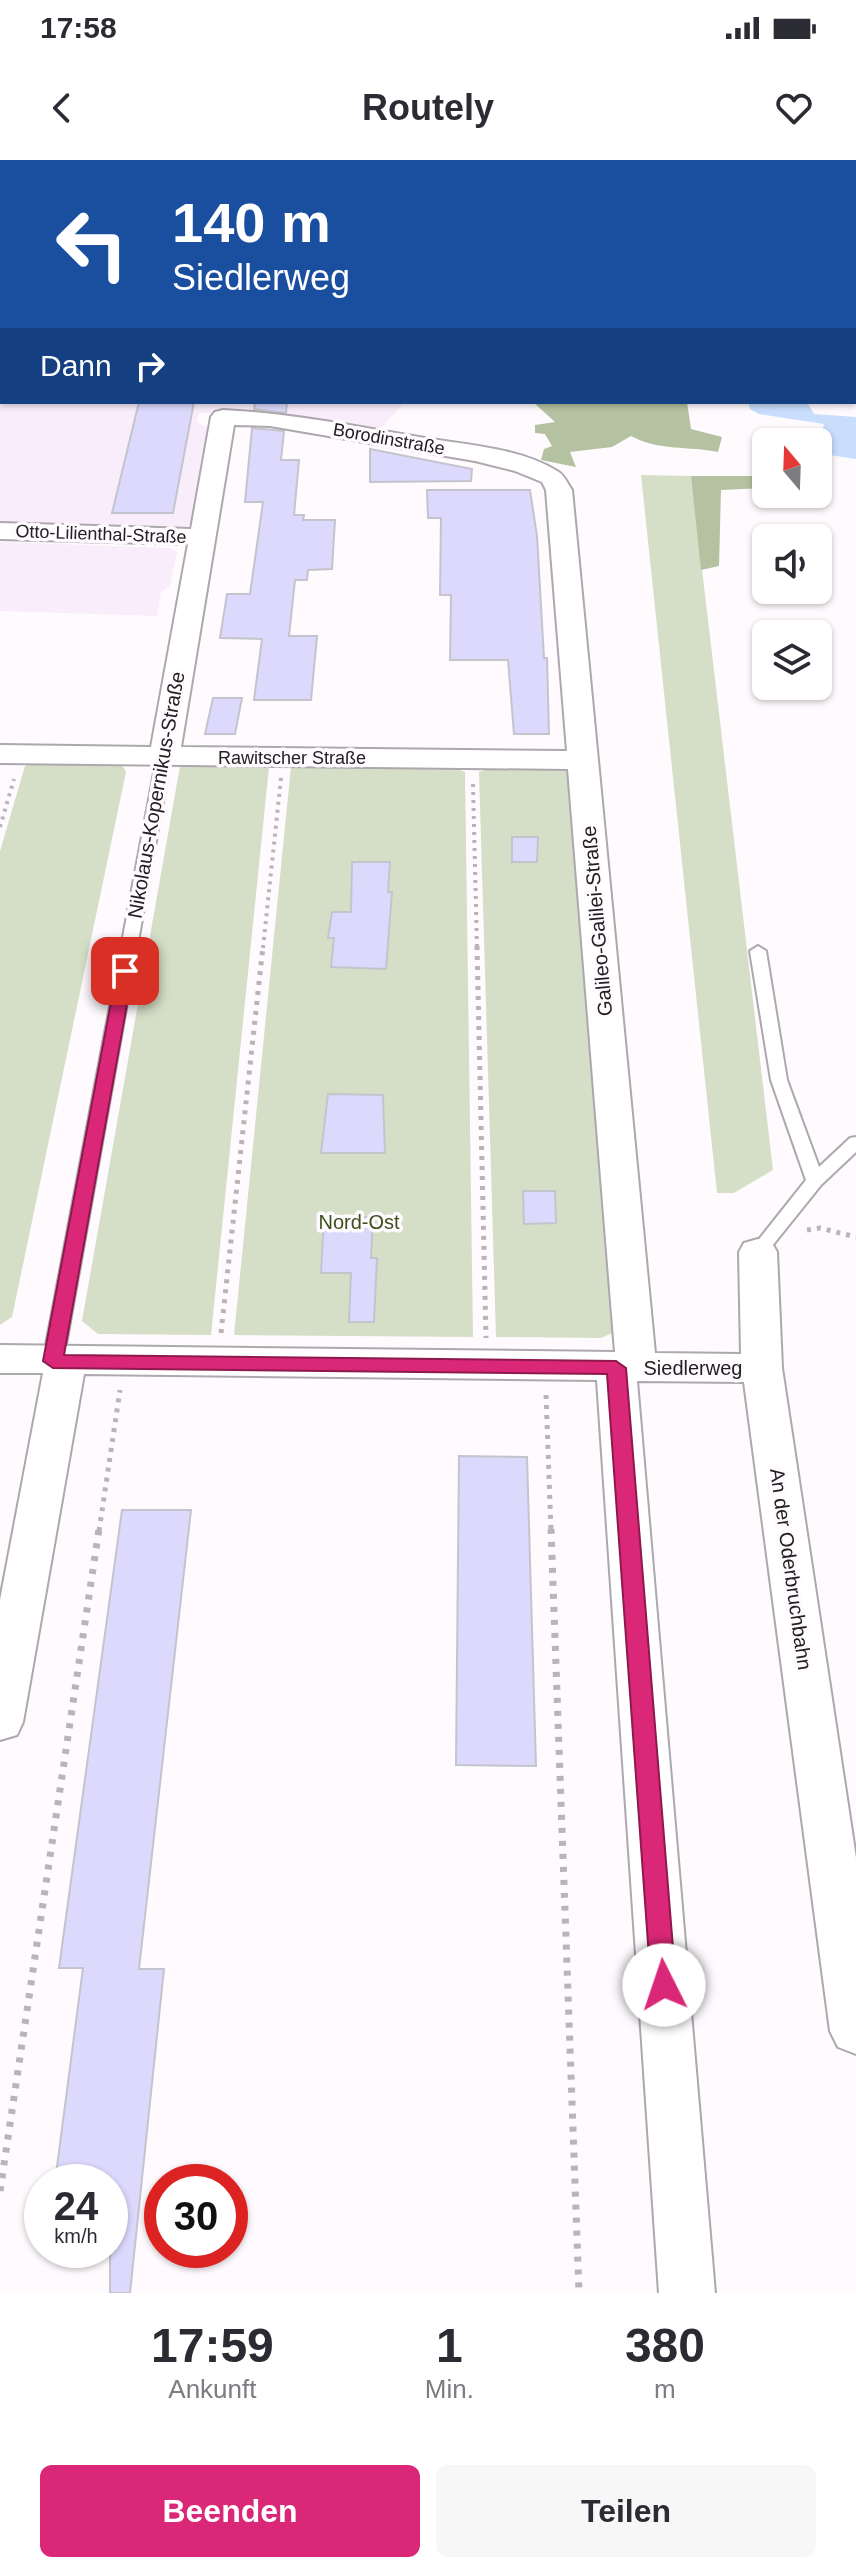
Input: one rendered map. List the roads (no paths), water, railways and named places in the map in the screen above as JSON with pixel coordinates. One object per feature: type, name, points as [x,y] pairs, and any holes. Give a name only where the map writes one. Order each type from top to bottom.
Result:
[{"type":"street","name":"Borodinstraße","points":[[223,417],[270,419],[475,454],[523,465],[551,477]]},
{"type":"street","name":"Nikolaus-Kopernikus-Straße","points":[[164,757],[223,417]]},
{"type":"street","name":"Galileo-Galilei-Straße","points":[[551,477],[559,490],[583,760],[687,2293]]},
{"type":"street","name":"Otto-Lilienthal-Straße","points":[[0,531],[203,537]]},
{"type":"street","name":"Rawitscher Straße","points":[[11,754],[583,760]]},
{"type":"street","name":"An der Oderbruchbahn","points":[[766,1243],[762,1368],[856,2031]]},
{"type":"street","name":"Siedlerweg","points":[[0,1359],[762,1368]]},
{"type":"street","points":[[0,1722],[59,1361]]},
{"type":"lane","name":"Nikolaus-Kopernikus-Straße","points":[[59,1361],[164,757]]},
{"type":"lane","points":[[758,951],[779,1080],[815,1181]]},
{"type":"lane","points":[[766,1243],[815,1181],[856,1142]]},
{"type":"water","points":[[749,404],[808,404],[814,414],[856,417],[856,459],[832,455],[832,428],[823,428],[824,424],[759,414],[750,409]]},
{"type":"park label","name":"Nord-Ost","points":[[359,1222]]}]
